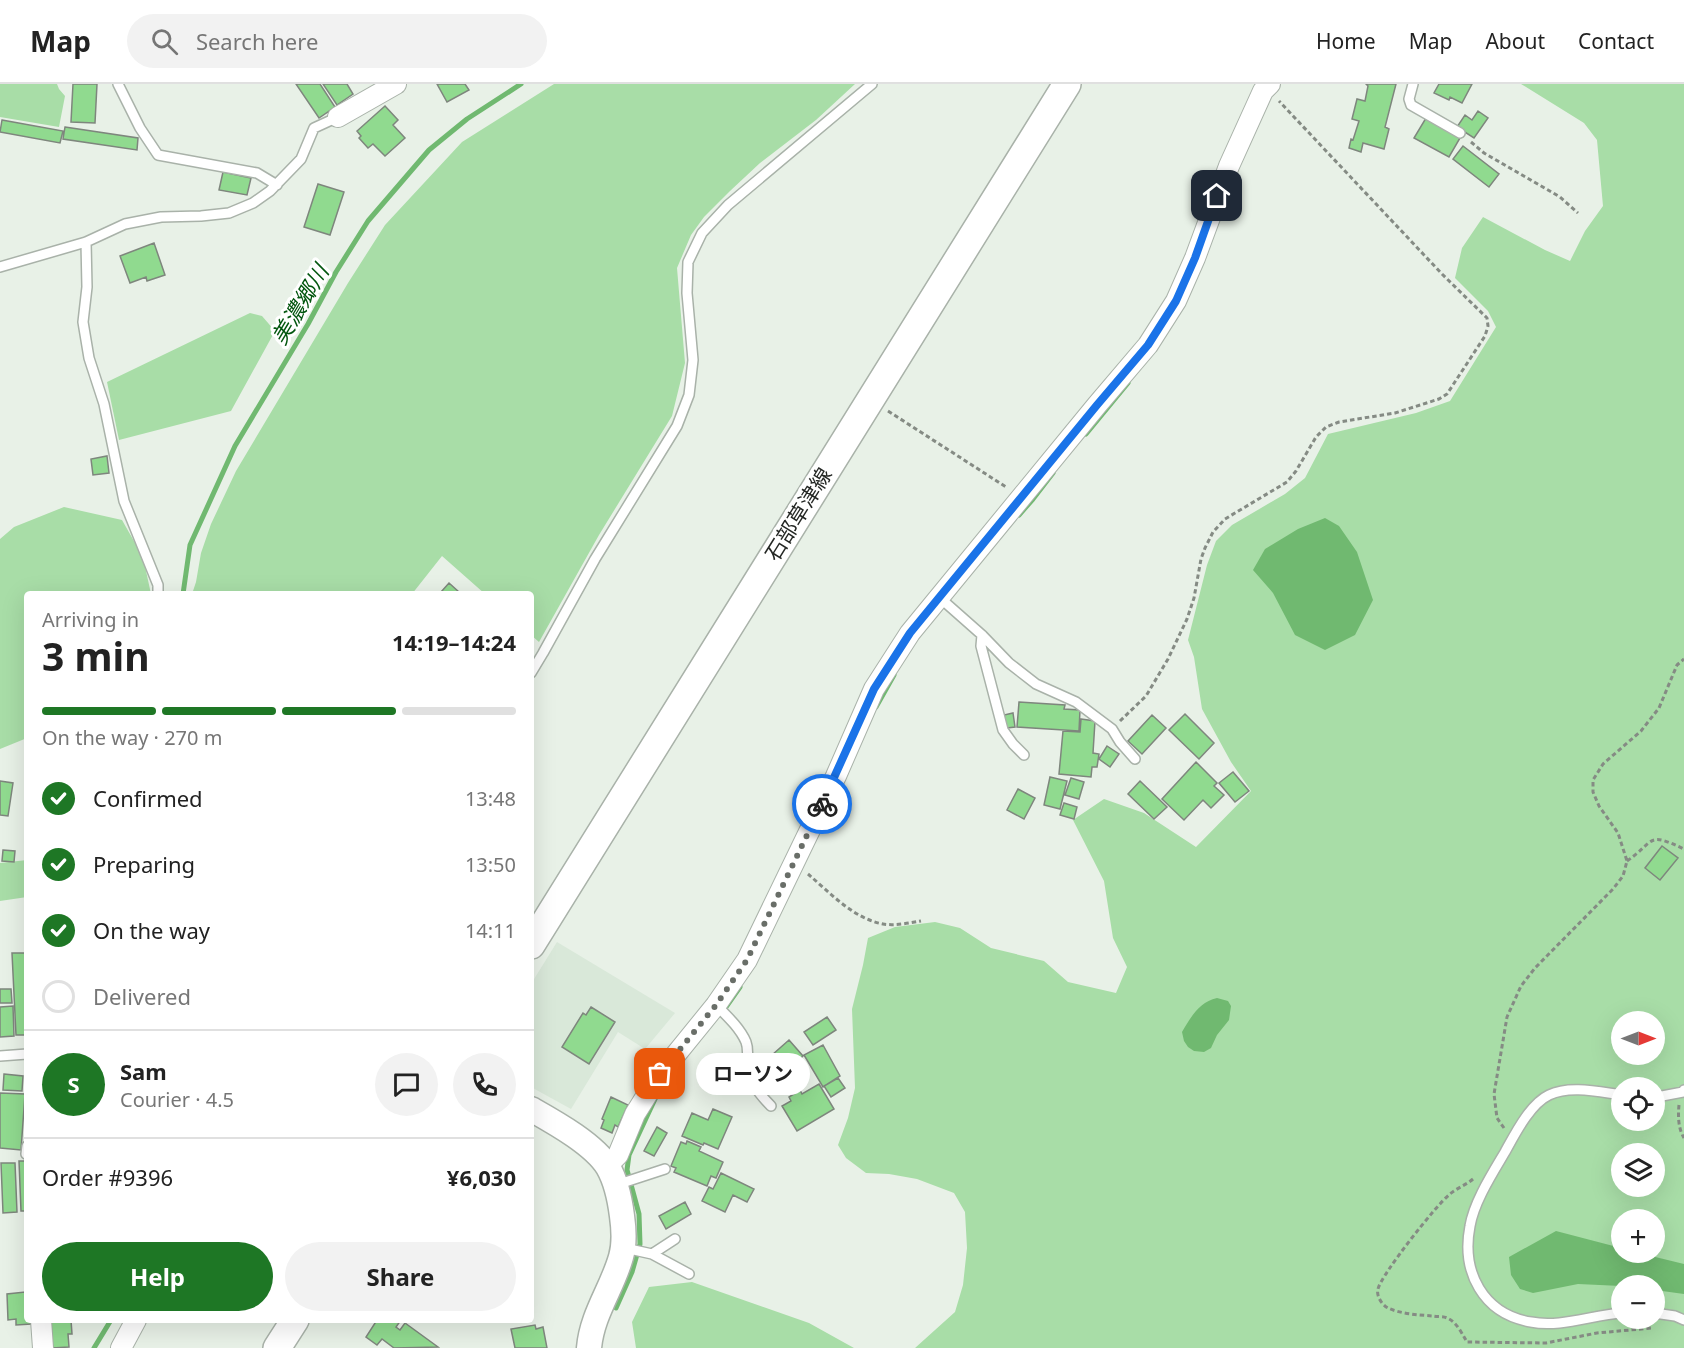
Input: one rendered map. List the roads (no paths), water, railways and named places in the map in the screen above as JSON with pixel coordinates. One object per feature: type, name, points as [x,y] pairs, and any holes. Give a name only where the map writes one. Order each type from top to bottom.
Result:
[{"type":"main road","name":"石部草津線","points":[[534,940],[1067,84]]},
{"type":"main road","points":[[277,1348],[293,1323]]},
{"type":"street","points":[[338,117],[393,85]]},
{"type":"street","points":[[589,1348],[591,1328],[622,1257],[639,1251],[625,1235],[621,1210],[618,1155],[635,1114],[660,1074],[721,1010],[836,776],[874,689],[910,633],[943,600],[1023,497],[1148,345],[1176,301],[1195,258],[1233,155],[1263,91],[1273,91]]},
{"type":"street","points":[[534,1111],[583,1141],[621,1178]]},
{"type":"street","points":[[41,1323],[43,1348]]},
{"type":"street","points":[[120,1348],[134,1323]]},
{"type":"lane","points":[[118,84],[140,128],[158,155],[257,173],[277,184]]},
{"type":"lane","points":[[534,668],[595,560],[677,426],[689,395],[693,360],[687,293],[688,262],[702,233],[728,205],[872,84]]},
{"type":"lane","points":[[1413,84],[1409,99],[1411,105],[1460,133]]},
{"type":"lane","points":[[0,267],[86,242],[125,224],[161,217],[229,213],[253,203],[270,191],[302,159],[314,128],[338,117]]},
{"type":"lane","points":[[86,242],[87,287],[83,322],[89,358],[104,404],[124,501],[158,585],[158,591]]},
{"type":"lane","points":[[943,600],[1009,663],[1036,684],[1076,702],[1112,729],[1135,759]]},
{"type":"lane","points":[[982,635],[981,646],[1003,730],[1024,755]]},
{"type":"lane","points":[[721,1010],[746,1041],[747,1067],[760,1094],[771,1106]]},
{"type":"lane","points":[[0,1056],[24,1054]]},
{"type":"lane","points":[[1611,1094],[1583,1090],[1559,1092],[1548,1095],[1534,1106],[1511,1140],[1483,1190],[1470,1226],[1468,1253],[1473,1278],[1482,1295],[1495,1307],[1511,1316],[1531,1323],[1556,1323],[1611,1315]]},
{"type":"lane","points":[[1665,1095],[1684,1091]]},
{"type":"lane","points":[[621,1178],[665,1170]]},
{"type":"lane","points":[[639,1251],[675,1239]]},
{"type":"lane","points":[[639,1251],[689,1274]]},
{"type":"lane","points":[[1665,1315],[1684,1320]]},
{"type":"waterway","name":"美濃郷川","points":[[183,591],[190,545],[235,446],[368,221],[429,150],[467,119],[521,84]]},
{"type":"waterway","points":[[1086,434],[1128,383]]},
{"type":"waterway","points":[[1019,515],[1053,473]]},
{"type":"waterway","points":[[876,707],[894,675]]},
{"type":"waterway","points":[[726,1007],[740,987]]},
{"type":"waterway","points":[[616,1308],[632,1272],[640,1244],[639,1214],[627,1170],[629,1155],[655,1099]]},
{"type":"waterway","name":"美濃郷川","points":[[94,1348],[109,1323]]},
{"type":"place","name":"ローソン","points":[[660,1074]]}]
